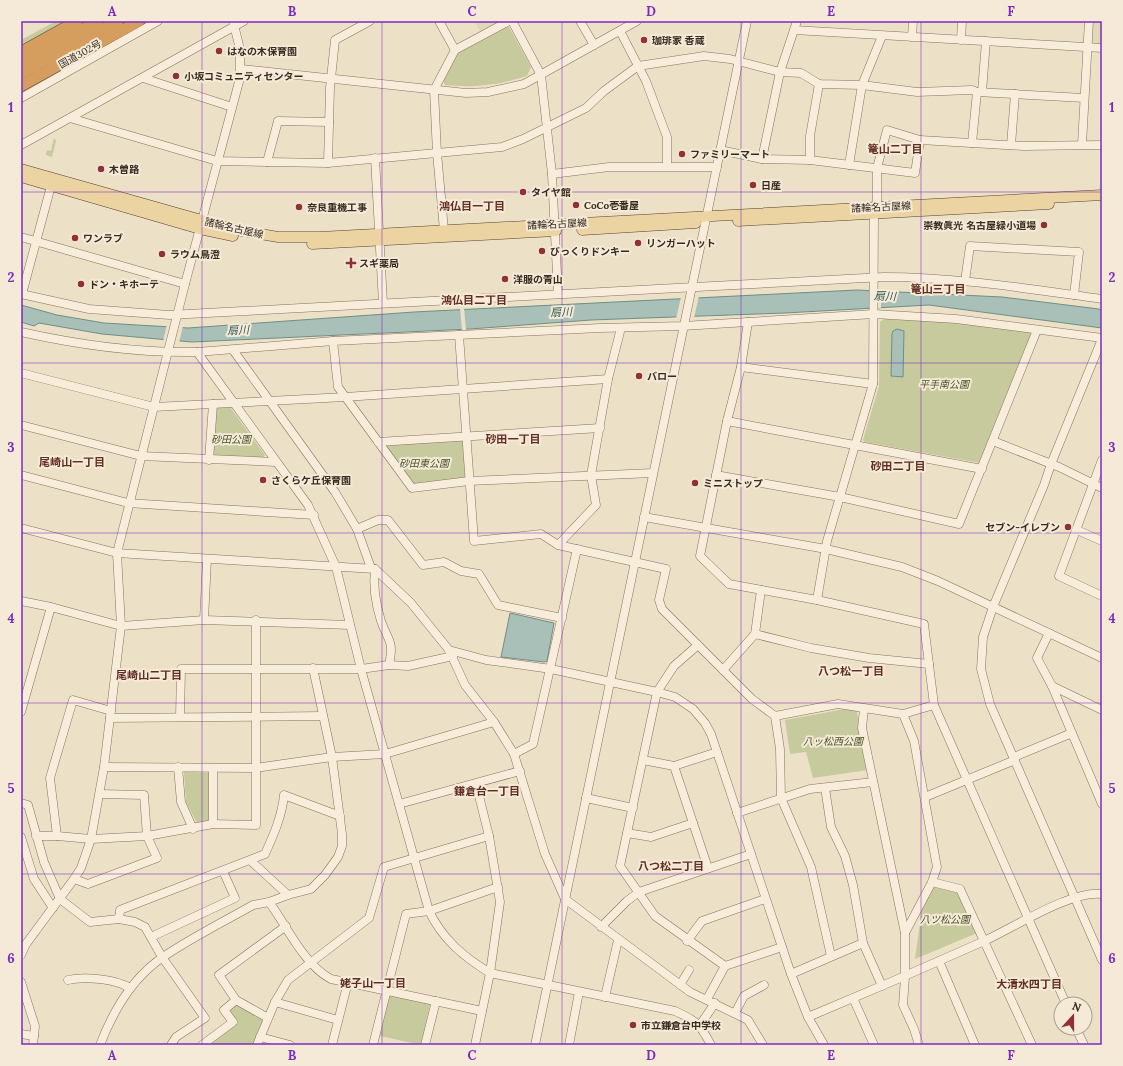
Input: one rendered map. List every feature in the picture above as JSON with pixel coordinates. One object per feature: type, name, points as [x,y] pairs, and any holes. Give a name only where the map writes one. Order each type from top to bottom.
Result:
[{"type":"highway","points":[[21,52],[76,21]]},
{"type":"highway","points":[[21,63],[98,21]]},
{"type":"highway","points":[[21,74],[118,21]]},
{"type":"highway","name":"国道302号","points":[[24,88],[139,21]]},
{"type":"main road","name":"諸輪名古屋線","points":[[21,169],[235,237],[278,243],[329,244],[444,230],[555,228]]},
{"type":"main road","name":"諸輪名古屋線","points":[[21,177],[201,225]]},
{"type":"main road","name":"諸輪名古屋線","points":[[875,211],[1102,195]]},
{"type":"main road","name":"諸輪名古屋線","points":[[380,237],[706,219],[1102,201]]},
{"type":"street","points":[[21,98],[24,88],[158,21]]},
{"type":"street","points":[[21,145],[143,78],[234,24],[244,21]]},
{"type":"street","points":[[328,163],[330,79],[335,40],[370,21]]},
{"type":"street","points":[[438,21],[455,50]]},
{"type":"street","points":[[444,230],[437,153],[434,90],[455,50],[509,21]]},
{"type":"street","points":[[512,21],[541,75],[552,174],[558,294]]},
{"type":"street","points":[[580,21],[594,45]]},
{"type":"street","points":[[241,69],[466,93],[488,92],[524,84],[637,21]]},
{"type":"street","points":[[535,1045],[747,21]]},
{"type":"street","points":[[762,160],[780,72],[797,21]]},
{"type":"street","points":[[912,37],[913,21]]},
{"type":"street","points":[[961,40],[962,21]]},
{"type":"street","points":[[1082,144],[1089,21]]},
{"type":"street","points":[[21,955],[24,942],[60,899],[81,868],[91,839],[104,767],[121,626],[117,553],[128,503],[241,69],[240,49],[234,24]]},
{"type":"street","points":[[794,30],[1102,48]]},
{"type":"street","points":[[620,31],[646,81],[667,137],[668,166]]},
{"type":"street","points":[[849,165],[862,85],[882,36]]},
{"type":"street","points":[[972,143],[986,41]]},
{"type":"street","points":[[70,118],[217,161],[328,163],[502,146],[523,139],[586,108],[604,91],[638,66],[704,56],[738,61],[780,72],[801,73],[819,84],[862,85],[917,92],[972,90],[979,92],[1084,98]]},
{"type":"street","points":[[143,78],[232,107]]},
{"type":"street","points":[[810,160],[810,136],[819,84]]},
{"type":"street","points":[[1011,145],[1015,94]]},
{"type":"street","points":[[267,162],[278,121],[329,122]]},
{"type":"street","points":[[817,600],[826,549],[873,384],[873,277],[877,168],[887,130],[920,140],[1011,145],[1082,144],[1102,146]]},
{"type":"street","points":[[720,150],[762,160],[810,160],[915,173],[920,140]]},
{"type":"street","points":[[375,158],[384,303]]},
{"type":"street","points":[[552,174],[609,167],[717,167]]},
{"type":"street","points":[[51,186],[21,294],[43,300],[96,310],[177,318],[384,303],[558,294],[691,290],[873,277],[921,277],[965,281],[1102,299]]},
{"type":"street","points":[[21,237],[185,284]]},
{"type":"street","points":[[965,281],[970,246],[1079,252],[1074,295]]},
{"type":"street","points":[[21,332],[130,351],[169,350],[197,352],[333,342],[621,328],[684,322],[748,322],[874,311],[956,319],[1102,339],[1051,464],[1044,485],[993,607],[983,637],[981,669],[990,704],[1102,960]]},
{"type":"street","points":[[748,322],[741,367],[727,421],[700,556],[729,584],[817,600],[924,624],[934,705],[1062,996]]},
{"type":"street","points":[[558,545],[596,505],[591,475],[608,380],[621,328]]},
{"type":"street","points":[[716,475],[840,497],[959,524],[1037,330]]},
{"type":"street","points":[[459,335],[474,541],[540,534],[558,545],[666,569],[659,605],[752,699],[775,716],[780,749],[781,798],[811,867],[831,956]]},
{"type":"street","points":[[333,342],[338,388],[412,488],[469,481],[653,473]]},
{"type":"street","points":[[233,350],[335,492],[357,529],[373,569],[381,621],[390,640],[392,650],[389,665]]},
{"type":"street","points":[[197,352],[314,515],[336,567],[361,669],[429,911],[444,936],[467,959],[490,973],[675,1011],[689,1017],[700,1025],[711,1045]]},
{"type":"street","points":[[741,367],[873,384]]},
{"type":"street","points":[[21,374],[154,407],[345,397],[608,380]]},
{"type":"street","points":[[209,460],[212,404]]},
{"type":"street","points":[[727,421],[982,469]]},
{"type":"street","points":[[21,425],[141,456],[276,462]]},
{"type":"street","points":[[378,442],[600,428]]},
{"type":"street","points":[[993,441],[1051,464],[1098,486]]},
{"type":"street","points":[[1102,460],[1098,486],[1077,530],[1058,576],[1102,596]]},
{"type":"street","points":[[21,475],[128,503],[314,515]]},
{"type":"street","points":[[644,517],[826,549],[902,567],[938,581],[1102,658]]},
{"type":"street","points":[[357,529],[378,520],[388,520],[423,565],[444,562],[461,570],[479,574],[498,605],[562,618]]},
{"type":"street","points":[[21,528],[117,553],[373,569],[411,603],[452,653],[465,685],[494,722],[514,754],[545,854],[565,899],[618,940],[690,992],[748,1020],[762,1045]]},
{"type":"street","points":[[1077,530],[1102,541]]},
{"type":"street","points":[[514,754],[533,744],[577,549]]},
{"type":"street","points":[[204,620],[207,558]]},
{"type":"street","points":[[723,670],[755,634],[761,590]]},
{"type":"street","points":[[21,601],[51,607],[121,626],[204,620],[256,620],[350,625]]},
{"type":"street","points":[[21,712],[24,690],[51,607]]},
{"type":"street","points":[[53,908],[34,879],[21,837],[36,834],[91,839],[147,836],[193,829],[213,824],[256,825],[256,620]]},
{"type":"street","points":[[1049,633],[1037,658],[1052,686],[1102,804]]},
{"type":"street","points":[[755,634],[811,648],[869,658],[929,664]]},
{"type":"street","points":[[698,644],[674,666],[657,692],[620,866],[655,916],[687,941],[725,966]]},
{"type":"street","points":[[180,717],[181,669],[361,669],[389,665],[408,666],[452,653],[486,660],[551,669],[611,681],[675,698],[694,709],[705,723],[717,752],[791,974],[808,1017],[824,1045]]},
{"type":"street","points":[[100,1045],[114,1012],[130,988],[162,957],[253,905],[269,902],[311,889],[325,876],[338,857],[342,846],[340,816],[332,757],[314,668]]},
{"type":"street","points":[[1052,686],[1102,710]]},
{"type":"street","points":[[58,836],[50,778],[73,700],[111,714],[180,717],[323,716]]},
{"type":"street","points":[[775,716],[838,704],[903,714],[934,705]]},
{"type":"street","points":[[864,709],[862,728],[905,933],[906,977],[903,1005],[914,1029],[919,1045]]},
{"type":"street","points":[[903,714],[914,741],[937,867],[932,882],[905,933]]},
{"type":"street","points":[[104,767],[255,768],[332,757],[385,754],[494,722]]},
{"type":"street","points":[[925,797],[1072,733]]},
{"type":"street","points":[[643,760],[674,766],[717,752]]},
{"type":"street","points":[[674,766],[708,868]]},
{"type":"street","points":[[178,767],[181,802],[193,829]]},
{"type":"street","points":[[213,768],[213,824]]},
{"type":"street","points":[[399,804],[520,772]]},
{"type":"street","points":[[1091,778],[1102,782]]},
{"type":"street","points":[[737,813],[810,789],[873,782]]},
{"type":"street","points":[[475,1045],[490,973],[500,902],[489,836],[476,784]]},
{"type":"street","points":[[825,788],[831,827],[845,856],[853,885],[863,943],[882,986]]},
{"type":"street","points":[[74,879],[88,884],[156,858],[147,836],[144,795],[100,794]]},
{"type":"street","points":[[119,919],[120,910],[251,861],[265,854],[277,828],[283,806],[284,795],[340,816]]},
{"type":"street","points":[[586,798],[633,808]]},
{"type":"street","points":[[21,802],[28,805],[44,862],[60,899],[90,922],[119,919],[136,922],[145,927],[162,957],[205,1018],[176,1037],[171,1045]]},
{"type":"street","points":[[627,833],[651,837],[693,823]]},
{"type":"street","points":[[290,1045],[259,1041],[275,1002],[288,980],[369,918],[384,867],[489,836]]},
{"type":"street","points":[[601,927],[627,901],[639,892],[751,854]]},
{"type":"street","points":[[251,861],[288,895]]},
{"type":"street","points":[[151,937],[235,898],[223,871]]},
{"type":"street","points":[[932,882],[960,889],[1032,1045]]},
{"type":"street","points":[[375,1045],[386,990],[406,914],[429,911],[498,887]]},
{"type":"street","points":[[808,1017],[906,977],[984,942],[1028,918],[1075,898],[1102,894]]},
{"type":"street","points":[[687,941],[702,921],[765,899]]},
{"type":"street","points":[[269,902],[310,962],[322,974],[348,982],[482,1011]]},
{"type":"street","points":[[268,1018],[236,1000],[219,975],[286,926]]},
{"type":"street","points":[[605,997],[618,940]]},
{"type":"street","points":[[791,974],[863,943]]},
{"type":"street","points":[[707,1000],[725,966],[782,947]]},
{"type":"street","points":[[939,961],[975,1045]]},
{"type":"street","points":[[680,985],[689,970]]},
{"type":"street","points":[[68,980],[79,977],[123,984],[130,988]]},
{"type":"street","points":[[21,982],[24,1004],[35,1026],[33,1045]]},
{"type":"street","points":[[332,1045],[348,982]]},
{"type":"street","points":[[734,1013],[744,996],[764,985]]},
{"type":"street","points":[[569,1045],[580,992]]},
{"type":"street","points":[[853,998],[874,1045]]},
{"type":"street","points":[[202,1045],[233,1022],[224,1010],[236,1000]]},
{"type":"street","points":[[425,1045],[436,1001]]},
{"type":"street","points":[[275,1002],[338,1020]]},
{"type":"street","points":[[700,1025],[715,1003]]},
{"type":"street","points":[[21,1034],[34,1036]]},
{"type":"shaded area","points":[[474,21],[502,21],[481,33]]},
{"type":"shaded area","points":[[1091,21],[1102,21],[1102,46],[1094,45],[1091,42]]},
{"type":"green space","points":[[56,21],[65,21],[21,45],[21,40]]},
{"type":"green space","points":[[505,26],[509,27],[531,67],[527,76],[506,82],[486,85],[445,85],[443,80],[457,52]]},
{"type":"green space","points":[[54,138],[56,141],[52,157],[46,155],[47,150],[51,151]]},
{"type":"green space","name":"平手南公園","points":[[918,318],[1032,332],[980,463],[865,442],[863,440],[879,386],[880,322],[884,319]]},
{"type":"green space","name":"砂田公園","points":[[216,407],[230,407],[265,455],[262,460],[213,457],[211,454]]},
{"type":"green space","name":"砂田東公園","points":[[466,436],[469,481],[412,488],[378,442]]},
{"type":"green space","name":"八ッ松西公園","points":[[856,707],[868,770],[813,778],[806,752],[790,754],[785,720]]},
{"type":"green space","points":[[184,772],[209,773],[209,822],[197,823],[186,802]]},
{"type":"green space","name":"八ツ松公園","points":[[936,883],[957,887],[977,933],[915,959],[922,909]]},
{"type":"green space","points":[[389,995],[430,1004],[421,1045],[380,1036]]},
{"type":"green space","points":[[237,1004],[264,1020],[255,1045],[207,1045],[238,1023],[230,1011]]},
{"type":"water","name":"扇川","points":[[857,290],[1002,297],[1099,309],[1102,311],[1102,328],[929,305],[785,313],[591,320],[470,329],[192,342],[102,334],[39,323],[34,326],[21,322],[21,305],[57,315],[104,323],[188,328],[414,312]]},
{"type":"water","points":[[897,329],[904,331],[903,377],[891,376],[892,334],[893,331]]},
{"type":"water","points":[[510,613],[554,623],[547,661],[544,662],[501,657]]},
{"type":"pier","points":[[870,289],[881,289],[881,308],[870,308]]},
{"type":"pier","points":[[699,296],[694,318],[676,319],[681,297]]},
{"type":"pier","points":[[460,308],[464,308],[466,330],[462,331]]},
{"type":"pier","points":[[167,324],[183,326],[179,343],[163,342]]},
{"type":"place","name":"珈琲家 香蔵","points":[[644,40]]},
{"type":"place","name":"はなの木保育園","points":[[219,51]]},
{"type":"place","name":"小坂コミュニティセンター","points":[[176,76]]},
{"type":"place","name":"ファミリーマート","points":[[682,154]]},
{"type":"place","name":"木曽路","points":[[101,169]]},
{"type":"place","name":"日産","points":[[753,185]]},
{"type":"place","name":"タイヤ館","points":[[523,192]]},
{"type":"place","name":"CoCo壱番屋","points":[[576,205]]},
{"type":"place","name":"奈良重機工事","points":[[299,207]]},
{"type":"place","name":"崇教眞光 名古屋緑小道場","points":[[1044,225]]},
{"type":"place","name":"ワンラブ","points":[[75,238]]},
{"type":"place","name":"リンガーハット","points":[[638,243]]},
{"type":"place","name":"びっくりドンキー","points":[[542,251]]},
{"type":"place","name":"ラウム鳥澄","points":[[162,254]]},
{"type":"place","name":"スギ薬局","points":[[351,263]]},
{"type":"place","name":"洋服の青山","points":[[505,279]]},
{"type":"place","name":"ドン・キホーテ","points":[[81,284]]},
{"type":"place","name":"バロー","points":[[639,376]]},
{"type":"place","name":"さくらケ丘保育園","points":[[263,480]]},
{"type":"place","name":"ミニストップ","points":[[695,483]]},
{"type":"place","name":"セブン-イレブン","points":[[1068,527]]},
{"type":"place","name":"市立鎌倉台中学校","points":[[633,1025]]},
{"type":"district","name":"篭山二丁目","points":[[895,149]]},
{"type":"district","name":"鴻仏目一丁目","points":[[472,206]]},
{"type":"district","name":"篭山三丁目","points":[[938,289]]},
{"type":"district","name":"鴻仏目二丁目","points":[[474,300]]},
{"type":"district","name":"砂田一丁目","points":[[513,439]]},
{"type":"district","name":"尾崎山一丁目","points":[[72,462]]},
{"type":"district","name":"砂田二丁目","points":[[898,466]]},
{"type":"district","name":"八つ松一丁目","points":[[851,671]]},
{"type":"district","name":"尾崎山二丁目","points":[[149,675]]},
{"type":"district","name":"鎌倉台一丁目","points":[[487,791]]},
{"type":"district","name":"八つ松二丁目","points":[[671,866]]},
{"type":"district","name":"姥子山一丁目","points":[[373,983]]},
{"type":"district","name":"大清水四丁目","points":[[1029,984]]}]
